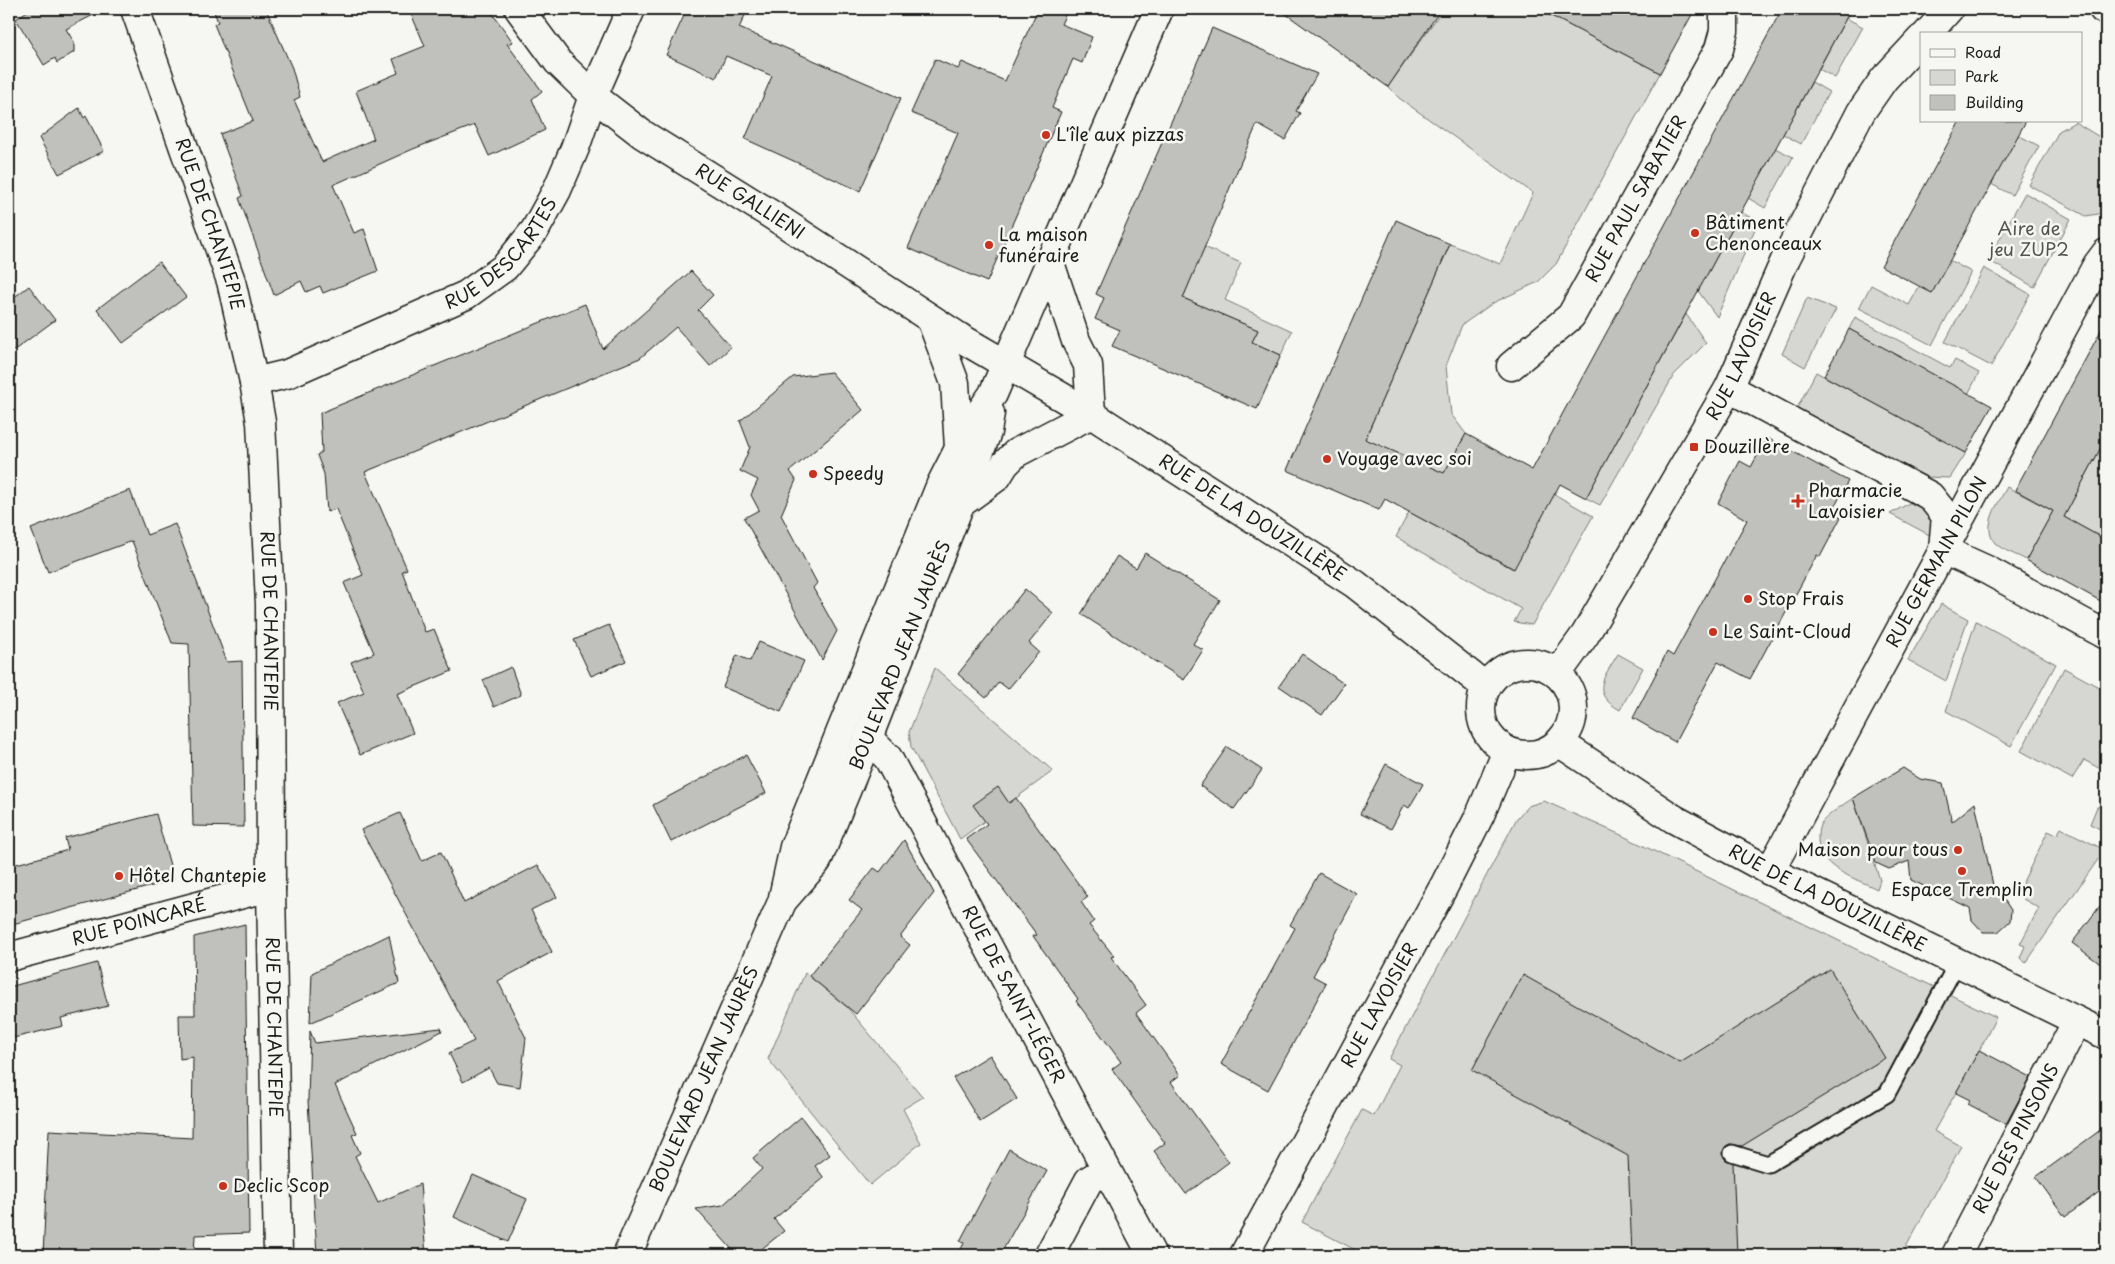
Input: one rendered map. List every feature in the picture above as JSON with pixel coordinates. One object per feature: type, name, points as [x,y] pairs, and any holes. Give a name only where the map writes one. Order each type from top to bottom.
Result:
[{"type":"street","name":"RUE DE CHANTEPIE","points":[[135,9],[231,280],[261,422],[270,604],[271,889],[278,1255]]},
{"type":"street","name":"RUE GALLIENI","points":[[519,9],[558,62],[592,96],[642,134],[772,215],[931,319],[1007,364]]},
{"type":"street","name":"RUE DESCARTES","points":[[254,382],[287,374],[466,295],[505,266],[535,230],[557,190],[575,148],[592,96],[631,9]]},
{"type":"street","name":"BOULEVARD JEAN JAURÈS","points":[[627,1255],[782,902],[794,847],[937,493],[970,427],[993,394],[1007,364],[1159,9]]},
{"type":"street","name":"RUE PAUL SABATIER","points":[[1511,366],[1571,316],[1719,50],[1724,31],[1724,9]]},
{"type":"street","points":[[1928,32],[1949,9]]},
{"type":"street","name":"RUE LAVOISIER","points":[[1557,674],[1586,635],[1729,388],[1786,258],[1861,112],[1884,79],[1920,40]]},
{"type":"street","name":"RUE GERMAIN PILON","points":[[1770,871],[2097,265],[2106,253]]},
{"type":"street","points":[[960,504],[997,477],[1005,464],[1016,453],[1091,414],[1088,365],[1076,341],[1050,263]]},
{"type":"street","points":[[931,319],[955,383],[959,448]]},
{"type":"street","name":"RUE DE LA DOUZILLÈRE","points":[[1007,364],[1091,414],[1355,584],[1486,688]]},
{"type":"street","points":[[1729,388],[1930,496],[1946,516],[1943,550],[1987,570],[2106,636]]},
{"type":"street","name":"BOULEVARD JEAN JAURÈS","points":[[782,902],[817,861],[868,738],[960,504],[986,432],[993,394]]},
{"type":"street","points":[[1522,663],[1537,664],[1557,674],[1570,692],[1573,713],[1566,734],[1560,742],[1542,753],[1532,756],[1519,755],[1507,751],[1494,743],[1486,731],[1481,716],[1481,702],[1486,688],[1495,676],[1508,667],[1522,663]]},
{"type":"street","name":"RUE DE SAINT-LÉGER","points":[[868,738],[888,758],[1152,1255]]},
{"type":"street","name":"RUE DE LA DOUZILLÈRE","points":[[1560,742],[1674,818],[1770,871],[2106,1035]]},
{"type":"street","name":"RUE LAVOISIER","points":[[1244,1255],[1444,886],[1480,814],[1507,751]]},
{"type":"street","name":"RUE POINCARÉ","points":[[9,957],[250,892],[271,889]]},
{"type":"street","name":"RUE DES PINSONS","points":[[1956,1255],[2077,1021]]},
{"type":"street","points":[[1049,1255],[1089,1180],[1106,1170]]},
{"type":"lane","points":[[1732,1152],[1768,1164],[1887,1094],[1956,963]]},
{"type":"green space","points":[[1443,9],[1538,9],[1660,73],[1556,264],[1538,282],[1493,303],[1462,325],[1446,366],[1451,414],[1466,434],[1443,475],[1365,439],[1450,244],[1500,264],[1533,193],[1399,98],[1388,87]]},
{"type":"green space","points":[[1846,18],[1863,27],[1835,78],[1819,69]]},
{"type":"green space","points":[[1812,82],[1829,92],[1801,144],[1783,134]]},
{"type":"green space","points":[[2075,122],[2106,141],[2106,209],[2104,213],[2086,216],[2029,185],[2059,131]]},
{"type":"green space","points":[[2018,135],[2039,146],[2012,195],[1991,184]]},
{"type":"green space","points":[[1775,148],[1793,157],[1765,208],[1748,198]]},
{"type":"green space","name":"Aire de jeu ZUP2","points":[[2025,193],[2071,219],[2034,287],[1988,260]]},
{"type":"green space","points":[[1741,212],[1758,222],[1717,317],[1698,291]]},
{"type":"green space","points":[[1204,247],[1241,263],[1225,300],[1292,331],[1281,355],[1252,342],[1258,330],[1183,298]]},
{"type":"green space","points":[[1949,260],[1971,272],[1932,345],[1859,308],[1871,285],[1909,305],[1919,287],[1932,293]]},
{"type":"green space","points":[[1984,268],[2030,294],[1991,366],[1945,342]]},
{"type":"green space","points":[[1807,298],[1836,309],[1805,367],[1782,354]]},
{"type":"green space","points":[[1686,314],[1706,343],[1674,375],[1600,505],[1586,498]]},
{"type":"green space","points":[[1855,317],[1950,368],[1955,360],[1979,373],[1968,394],[1849,329]]},
{"type":"green space","points":[[1816,372],[1966,453],[1950,478],[1926,477],[1797,408]]},
{"type":"green space","points":[[2106,438],[2106,540],[2064,517]]},
{"type":"green space","points":[[2007,487],[2053,511],[2026,560],[1998,546],[1991,536],[1990,529],[1993,514]]},
{"type":"green space","points":[[1554,494],[1593,516],[1532,625],[1514,622],[1521,609],[1396,537],[1409,512],[1513,569]]},
{"type":"green space","points":[[1911,502],[1932,508],[1937,539],[1890,514]]},
{"type":"green space","points":[[1941,604],[1968,619],[1946,681],[1908,660]]},
{"type":"green space","points":[[1976,621],[2056,664],[2011,746],[1946,711]]},
{"type":"green space","points":[[1618,654],[1643,668],[1620,710],[1610,704],[1602,691],[1604,677]]},
{"type":"green space","points":[[935,668],[1053,771],[960,839],[911,747],[909,732]]},
{"type":"green space","points":[[2064,668],[2106,691],[2106,772],[2084,760],[2072,779],[2021,751]]},
{"type":"green space","points":[[1853,798],[1880,880],[1877,889],[1829,864],[1819,847],[1818,834],[1821,823]]},
{"type":"green space","points":[[1544,801],[1619,834],[1996,1017],[1974,1061],[1934,1131],[1961,1146],[1906,1247],[1927,1255],[1365,1255],[1302,1222],[1362,1110],[1374,1116],[1400,1065],[1389,1059],[1517,818],[1528,806]]},
{"type":"green space","points":[[2106,805],[2106,832],[2090,824],[2097,807]]},
{"type":"green space","points":[[2061,828],[2105,850],[2106,848],[2106,861],[2099,858],[2026,963],[2020,958],[2025,946],[2020,944],[2039,908],[2023,899],[2028,890],[2021,886],[2048,831],[2057,835]]},
{"type":"green space","points":[[805,973],[846,1006],[923,1097],[903,1109],[921,1143],[870,1185],[768,1059]]},
{"type":"building","points":[[30,9],[105,9],[66,29],[74,42],[74,52],[57,63],[55,58],[44,65],[16,19]]},
{"type":"building","points":[[213,9],[266,9],[292,68],[300,97],[294,100],[322,162],[374,139],[356,91],[398,73],[393,59],[425,46],[409,9],[489,9],[513,42],[507,44],[542,91],[532,99],[545,130],[489,156],[475,125],[413,149],[333,185],[354,233],[364,229],[378,271],[323,293],[320,286],[306,292],[301,281],[274,295],[239,198],[243,196],[220,134],[253,121],[214,24],[218,22]]},
{"type":"building","points":[[687,9],[748,9],[739,28],[901,98],[860,191],[745,139],[772,76],[726,56],[716,78],[666,55]]},
{"type":"building","points":[[1038,9],[1068,9],[1061,24],[1092,37],[1082,63],[1073,59],[1052,108],[1061,112],[987,282],[908,248],[958,133],[911,113],[935,59],[958,69],[962,62],[1005,81]]},
{"type":"building","points":[[1279,9],[1441,9],[1388,87]]},
{"type":"building","points":[[1538,9],[1695,9],[1660,73]]},
{"type":"building","points":[[1782,9],[1851,9],[1586,498],[1560,484],[1514,569],[1385,499],[1379,510],[1287,470],[1396,220],[1450,244],[1365,439],[1444,473],[1466,434],[1532,470]]},
{"type":"building","points":[[1212,28],[1317,74],[1296,111],[1300,113],[1285,140],[1257,124],[1183,298],[1258,330],[1252,342],[1281,355],[1257,409],[1112,346],[1120,330],[1095,319],[1104,298],[1096,294]]},
{"type":"building","points":[[79,108],[84,118],[86,116],[104,151],[59,174],[39,138]]},
{"type":"building","points":[[1959,122],[2025,122],[1932,293],[1881,266]]},
{"type":"building","points":[[159,262],[186,297],[123,343],[97,309]]},
{"type":"building","points":[[691,271],[713,295],[698,310],[731,347],[710,366],[676,327],[640,358],[365,472],[407,569],[402,571],[425,632],[434,629],[452,671],[397,694],[413,733],[360,755],[337,703],[364,692],[351,662],[374,653],[344,583],[363,575],[336,509],[327,512],[324,474],[317,455],[322,452],[320,413],[585,304],[603,349]]},
{"type":"building","points":[[29,286],[55,320],[9,354],[9,301]]},
{"type":"building","points":[[2106,321],[2106,438],[2064,517],[2106,540],[2106,604],[2026,560],[2053,511],[2015,490]]},
{"type":"building","points":[[1849,329],[1992,406],[1966,453],[1824,376]]},
{"type":"building","points":[[831,372],[863,410],[790,471],[796,480],[781,515],[817,583],[813,588],[837,631],[822,660],[744,518],[759,510],[751,495],[758,480],[740,471],[750,447],[740,421],[793,377]]},
{"type":"building","points":[[1767,438],[1848,481],[1832,512],[1841,517],[1820,557],[1817,555],[1750,679],[1718,662],[1675,742],[1633,718],[1667,652],[1673,656],[1747,520],[1718,503],[1740,461],[1751,467]]},
{"type":"building","points":[[130,490],[147,535],[175,524],[227,662],[242,661],[244,827],[193,826],[189,644],[172,643],[132,541],[48,572],[31,529]]},
{"type":"building","points":[[1145,553],[1220,600],[1193,644],[1203,650],[1184,680],[1081,614],[1117,556],[1136,568]]},
{"type":"building","points":[[1025,589],[1053,613],[1029,643],[1039,652],[1008,689],[999,682],[986,698],[958,674]]},
{"type":"building","points":[[609,625],[626,661],[591,676],[574,640]]},
{"type":"building","points":[[759,642],[804,661],[781,712],[723,687],[737,655],[750,661]]},
{"type":"building","points":[[1302,654],[1344,684],[1322,715],[1279,686]]},
{"type":"building","points":[[511,667],[521,695],[494,707],[483,680]]},
{"type":"building","points":[[1227,747],[1262,770],[1234,809],[1200,786]]},
{"type":"building","points":[[746,755],[766,793],[671,842],[653,805]]},
{"type":"building","points":[[1386,764],[1423,784],[1409,808],[1404,805],[1391,829],[1360,814]]},
{"type":"building","name":"Maison pour tous","points":[[1903,768],[1920,779],[1943,783],[1952,822],[1975,803],[1995,894],[2005,901],[2011,910],[2010,921],[1998,932],[1983,932],[1972,920],[1970,908],[1911,880],[1909,861],[1889,869],[1876,863],[1853,798]]},
{"type":"building","points":[[998,787],[1009,803],[1016,798],[1088,897],[1081,902],[1094,921],[1089,925],[1114,956],[1111,957],[1146,1005],[1136,1013],[1180,1075],[1171,1082],[1229,1162],[1186,1194],[1154,1151],[1165,1143],[1112,1069],[1121,1062],[1076,1001],[1078,999],[1033,936],[1037,935],[966,839],[987,824],[973,805]]},
{"type":"building","points":[[400,813],[422,861],[441,852],[464,903],[538,865],[557,897],[531,910],[552,952],[498,981],[526,1038],[520,1087],[497,1083],[489,1068],[463,1082],[449,1053],[474,1041],[361,830]]},
{"type":"building","points":[[156,814],[174,880],[9,925],[9,866],[68,850],[65,838]]},
{"type":"building","points":[[904,840],[934,893],[900,937],[910,945],[856,1014],[809,976],[862,910],[849,900],[874,868],[880,872]]},
{"type":"building","points":[[1319,873],[1357,894],[1313,976],[1326,983],[1268,1090],[1221,1064],[1295,928],[1290,925]]},
{"type":"building","points":[[2106,898],[2106,968],[2072,943]]},
{"type":"building","points":[[245,924],[249,1233],[195,1235],[194,1255],[43,1255],[49,1130],[192,1138],[193,1057],[180,1059],[179,1015],[195,1015],[194,937]]},
{"type":"building","points":[[389,935],[399,983],[310,1023],[312,973]]},
{"type":"building","points":[[97,963],[108,1006],[61,1018],[63,1026],[9,1039],[9,987]]},
{"type":"building","points":[[1830,969],[1885,1058],[1742,1146],[1730,1144],[1725,1147],[1723,1156],[1726,1160],[1733,1163],[1737,1255],[1632,1255],[1628,1156],[1472,1070],[1523,975],[1680,1063]]},
{"type":"building","points":[[441,1028],[442,1031],[335,1085],[357,1133],[352,1135],[360,1153],[355,1156],[378,1203],[420,1184],[426,1255],[317,1255],[308,1100],[310,1031],[315,1043]]},
{"type":"building","points":[[1979,1050],[2031,1077],[2006,1124],[1968,1104],[1970,1100],[1956,1093]]},
{"type":"building","points":[[990,1055],[1017,1099],[980,1122],[953,1078]]},
{"type":"building","points":[[801,1117],[830,1155],[815,1166],[824,1178],[774,1219],[784,1231],[754,1255],[737,1255],[696,1209],[723,1205],[762,1169],[753,1158]]},
{"type":"building","points":[[2106,1126],[2106,1187],[2065,1217],[2036,1177]]},
{"type":"building","points":[[1009,1149],[1047,1171],[1000,1255],[958,1255],[964,1243],[960,1241]]},
{"type":"building","points":[[473,1175],[527,1199],[508,1242],[454,1217]]},
{"type":"place","name":"L'île aux pizzas","points":[[1046,135]]},
{"type":"place","name":"Bâtiment Chenonceaux","points":[[1695,233]]},
{"type":"place","name":"La maison funéraire","points":[[989,245]]},
{"type":"place","name":"Douzillère","points":[[1694,447]]},
{"type":"place","name":"Voyage avec soi","points":[[1327,459]]},
{"type":"place","name":"Speedy","points":[[813,474]]},
{"type":"place","name":"Pharmacie Lavoisier","points":[[1798,501]]},
{"type":"place","name":"Stop Frais","points":[[1748,599]]},
{"type":"place","name":"Le Saint-Cloud","points":[[1713,632]]},
{"type":"place","name":"Maison pour tous","points":[[1958,850]]},
{"type":"place","name":"Espace Tremplin","points":[[1962,871]]},
{"type":"place","name":"Hôtel Chantepie","points":[[119,876]]},
{"type":"place","name":"Declic Scop","points":[[223,1186]]}]
